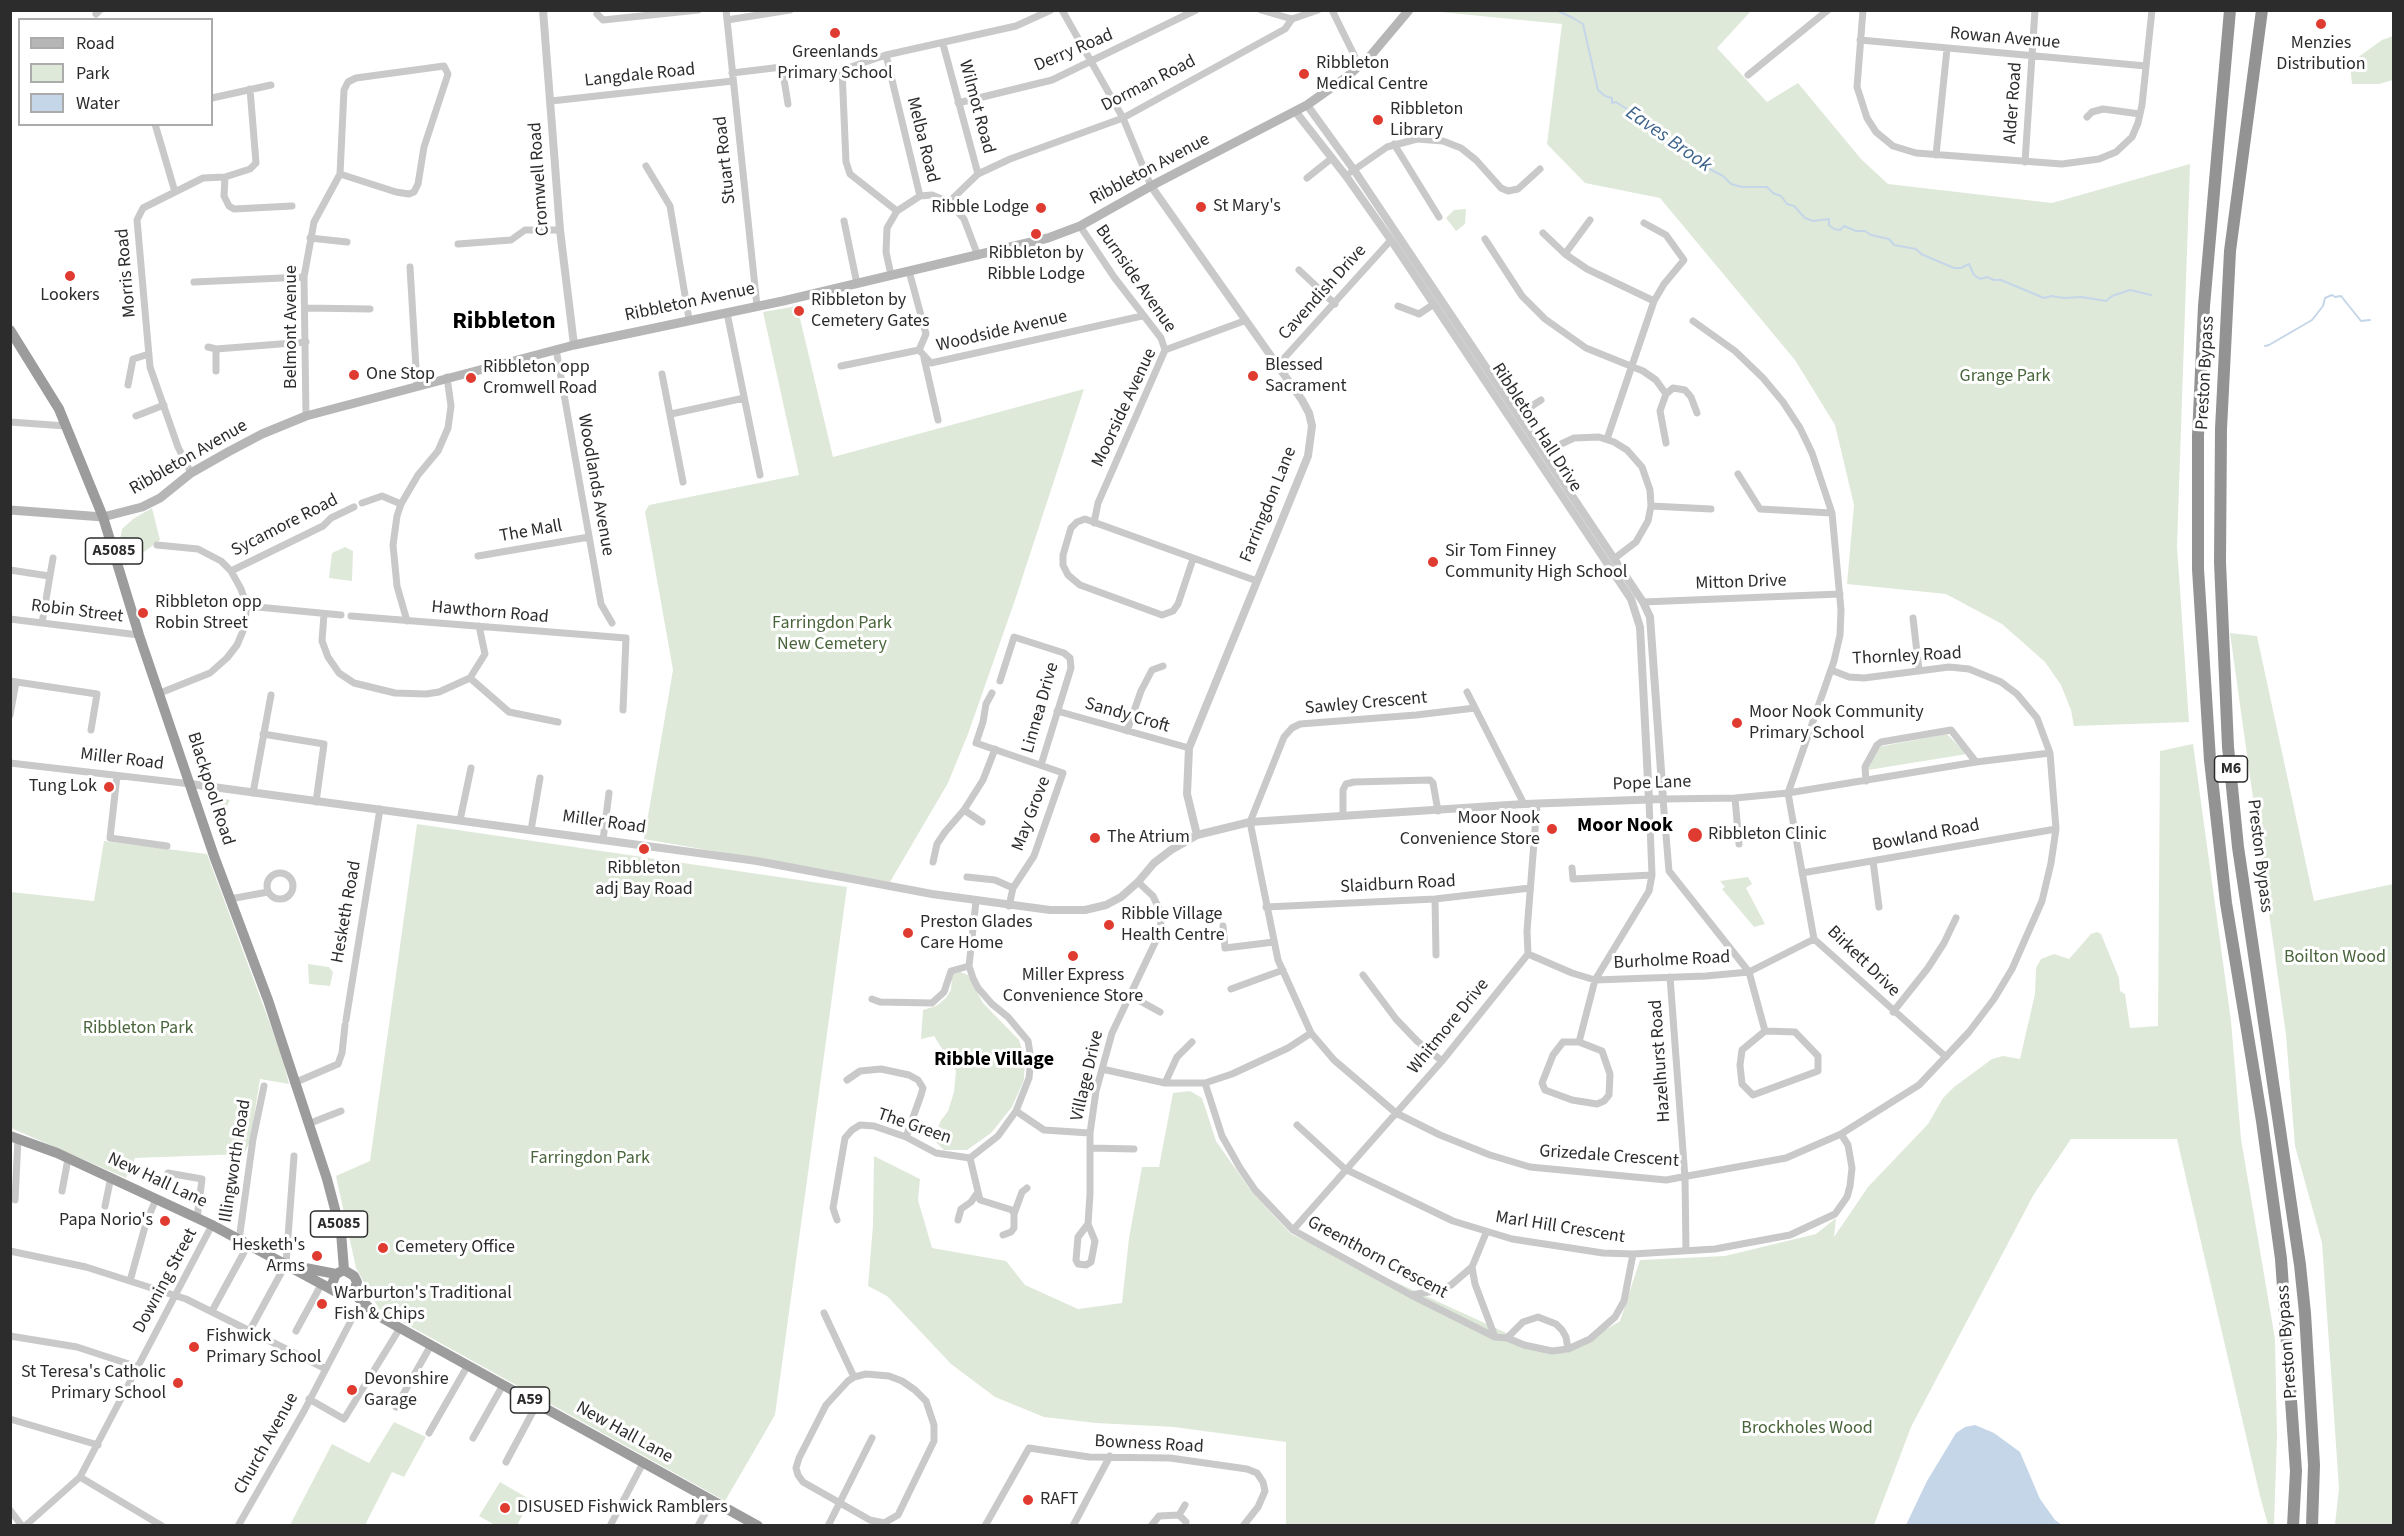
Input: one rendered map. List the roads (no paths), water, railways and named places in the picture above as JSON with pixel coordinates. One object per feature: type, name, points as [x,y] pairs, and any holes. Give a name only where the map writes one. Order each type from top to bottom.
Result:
[{"type":"highway","name":"Preston Bypass","points":[[2230,10],[2204,306],[2198,436],[2198,569],[2210,760],[2226,903],[2282,1259],[2296,1471],[2293,1526]]},
{"type":"highway","name":"Preston Bypass","points":[[2262,10],[2230,251],[2222,429],[2220,562],[2228,747],[2238,846],[2302,1284],[2314,1465],[2312,1526]]},
{"type":"highway","name":"Blackpool Road","points":[[10,330],[59,409],[103,517],[139,635],[230,899],[268,1000],[327,1179],[341,1232],[337,1279]]},
{"type":"highway","name":"New Hall Lane","points":[[14,1137],[111,1177],[212,1225],[321,1285]]},
{"type":"highway","name":"New Hall Lane","points":[[285,1264],[337,1279]]},
{"type":"highway","name":"A59","points":[[337,1279],[352,1273],[356,1279],[356,1286],[352,1292]]},
{"type":"highway","points":[[321,1285],[337,1279],[344,1295],[352,1292]]},
{"type":"highway","name":"New Hall Lane","points":[[352,1292],[377,1315],[758,1526]]},
{"type":"main road","name":"Ribbleton Avenue","points":[[10,510],[103,517],[142,507],[160,498],[191,473],[262,434],[306,416],[556,349],[857,284],[1048,238],[1080,226],[1151,186],[1307,105],[1372,54],[1409,10]]},
{"type":"street","name":"Cromwell Road","points":[[543,10],[560,230],[574,345]]},
{"type":"street","points":[[597,14],[603,20],[698,10]]},
{"type":"street","name":"Stuart Road","points":[[726,10],[757,306]]},
{"type":"street","points":[[727,20],[790,10]]},
{"type":"street","points":[[897,211],[850,174],[846,162],[840,74],[845,67],[886,55],[1016,26],[1051,10]]},
{"type":"street","points":[[1062,10],[1123,118],[1151,186]]},
{"type":"street","name":"Derry Road","points":[[958,103],[1052,80],[1196,10]]},
{"type":"street","points":[[1261,10],[1292,20]]},
{"type":"street","name":"Dorman Road","points":[[978,174],[1010,159],[1123,118],[1285,29],[1292,20],[1318,10]]},
{"type":"street","points":[[1332,10],[1359,65]]},
{"type":"street","points":[[1748,75],[1827,10]]},
{"type":"street","points":[[1863,10],[1857,87],[1867,118],[1876,132],[1893,146],[1916,153],[2062,164],[2099,159],[2116,152],[2132,137],[2140,114],[2152,10]]},
{"type":"street","name":"Alder Road","points":[[2025,162],[2035,10]]},
{"type":"street","name":"Rowan Avenue","points":[[1860,40],[2146,66]]},
{"type":"street","name":"Wilmot Road","points":[[943,44],[978,174],[949,202]]},
{"type":"street","points":[[1936,155],[1947,49]]},
{"type":"street","name":"Melba Road","points":[[886,55],[920,196]]},
{"type":"street","points":[[444,66],[448,74],[424,147],[418,184],[414,192],[409,194],[396,192],[340,174],[343,97],[348,82],[356,78],[444,66]]},
{"type":"street","points":[[732,73],[782,67],[788,104]]},
{"type":"street","name":"Langdale Road","points":[[551,101],[733,81]]},
{"type":"street","points":[[213,98],[271,85]]},
{"type":"street","name":"Morris Road","points":[[191,473],[178,447],[150,367],[137,220],[143,208],[203,178],[225,177],[250,169],[256,163],[250,90]]},
{"type":"street","name":"Ribbleton Hall Drive","points":[[1307,105],[1394,238],[1579,504],[1634,607],[1640,627],[1649,801]]},
{"type":"street","points":[[2087,117],[2092,112],[2103,109],[2140,114]]},
{"type":"street","name":"Ribbleton Hall Drive","points":[[1295,111],[1332,158],[1350,173]]},
{"type":"street","points":[[156,126],[175,192]]},
{"type":"street","points":[[1350,173],[1380,151],[1394,144],[1426,139],[1452,144],[1476,160],[1501,188],[1508,191],[1518,189],[1540,169]]},
{"type":"street","points":[[1394,144],[1439,217]]},
{"type":"street","points":[[1307,178],[1332,158]]},
{"type":"street","points":[[646,166],[670,206],[689,319]]},
{"type":"street","name":"Belmont Avenue","points":[[306,416],[304,277],[314,222],[340,174]]},
{"type":"street","points":[[225,177],[224,196],[229,206],[234,209],[292,206]]},
{"type":"street","name":"Farringdon Lane","points":[[1151,186],[1306,406],[1311,419],[1312,439],[1308,456],[1189,748],[1187,794],[1197,835]]},
{"type":"street","points":[[891,275],[885,237],[887,228],[897,211],[920,196],[932,195],[949,202],[964,219],[978,256]]},
{"type":"street","points":[[1565,254],[1590,220]]},
{"type":"street","points":[[844,221],[857,284]]},
{"type":"street","points":[[1607,439],[1654,301],[1664,284],[1684,260],[1666,236],[1644,223]]},
{"type":"street","name":"Burnside Avenue","points":[[1080,226],[1142,316],[1161,338],[1165,350]]},
{"type":"street","points":[[458,244],[512,240],[525,230],[560,230]]},
{"type":"street","points":[[1543,233],[1565,254],[1587,269],[1654,301]]},
{"type":"street","points":[[310,238],[348,242]]},
{"type":"street","name":"Ribbleton Hall Drive","points":[[1394,238],[1434,304],[1446,314],[1570,510],[1643,602],[1650,617],[1663,799]]},
{"type":"street","name":"Cavendish Drive","points":[[1276,366],[1394,238]]},
{"type":"street","points":[[1485,239],[1522,296],[1545,319],[1586,348],[1642,371],[1656,380],[1666,394]]},
{"type":"street","points":[[410,267],[417,385]]},
{"type":"street","points":[[1299,270],[1335,304]]},
{"type":"street","name":"Woodside Avenue","points":[[909,271],[926,334],[921,352],[931,363],[1142,316]]},
{"type":"street","points":[[194,282],[304,277]]},
{"type":"street","points":[[1398,306],[1419,314],[1434,304]]},
{"type":"street","points":[[306,308],[370,309]]},
{"type":"street","points":[[727,313],[760,475]]},
{"type":"street","name":"Moorside Avenue","points":[[1094,523],[1098,503],[1165,350],[1244,321]]},
{"type":"street","points":[[1693,321],[1735,351],[1783,402],[1809,447],[1832,513],[1840,594],[1840,635],[1831,670],[1788,793]]},
{"type":"street","points":[[216,371],[212,348],[306,342]]},
{"type":"street","name":"Woodlands Avenue","points":[[556,349],[601,603],[612,623]]},
{"type":"street","points":[[841,366],[921,352],[938,420]]},
{"type":"street","points":[[128,385],[133,359],[149,354]]},
{"type":"street","points":[[662,374],[683,482]]},
{"type":"street","points":[[407,621],[397,586],[393,545],[401,504],[418,476],[438,451],[448,428],[451,406],[447,377]]},
{"type":"street","points":[[1666,443],[1660,411],[1666,394],[1673,388],[1685,390],[1697,413]]},
{"type":"street","points":[[670,414],[744,398]]},
{"type":"street","name":"Ribbleton Hall Drive","points":[[1518,415],[1541,400]]},
{"type":"street","points":[[136,416],[164,405]]},
{"type":"street","points":[[10,422],[66,426]]},
{"type":"street","points":[[1535,457],[1574,438],[1590,436],[1607,439],[1627,450],[1642,467],[1649,482],[1651,506],[1648,521],[1640,536],[1630,547],[1611,561]]},
{"type":"street","points":[[1738,474],[1760,509],[1832,513]]},
{"type":"street","name":"Sycamore Road","points":[[362,503],[382,496],[401,504]]},
{"type":"street","points":[[1570,510],[1579,504]]},
{"type":"street","points":[[1651,506],[1711,509]]},
{"type":"street","name":"Sycamore Road","points":[[231,571],[323,526],[331,518],[354,507]]},
{"type":"street","points":[[1193,559],[1178,604],[1168,614],[1162,615],[1080,585],[1068,575],[1063,555],[1071,528],[1077,522],[1085,519],[1257,581]]},
{"type":"street","name":"The Mall","points":[[478,556],[590,537]]},
{"type":"street","points":[[157,545],[198,549],[221,561],[231,571],[247,606],[243,631],[237,645],[226,658],[210,673],[160,693]]},
{"type":"street","points":[[42,624],[53,558]]},
{"type":"street","points":[[10,570],[49,576]]},
{"type":"street","name":"Mitton Drive","points":[[1643,602],[1840,594]]},
{"type":"street","points":[[1634,607],[1643,602]]},
{"type":"street","points":[[247,606],[341,615]]},
{"type":"street","points":[[324,614],[322,641],[328,657],[339,673],[354,683],[395,693],[426,694],[456,687],[470,678],[485,654],[479,627]]},
{"type":"street","name":"Hawthorn Road","points":[[351,616],[626,638],[623,711]]},
{"type":"street","points":[[1913,618],[1919,670]]},
{"type":"street","name":"Robin Street","points":[[10,619],[139,635]]},
{"type":"street","name":"Linnea Drive","points":[[1000,681],[1014,637],[1064,652],[1070,658],[1072,664],[1041,765]]},
{"type":"street","points":[[1127,731],[1141,691],[1152,670],[1163,666]]},
{"type":"street","name":"Thornley Road","points":[[1831,670],[1849,677],[1864,678],[1949,667],[1969,669],[2001,682],[2017,694],[2037,718],[2050,753]]},
{"type":"street","points":[[470,678],[509,712],[558,722]]},
{"type":"street","points":[[10,715],[13,681],[97,694],[92,730]]},
{"type":"street","points":[[1467,692],[1524,804]]},
{"type":"street","name":"May Grove","points":[[992,693],[976,743],[1064,773],[1034,856],[1013,888]]},
{"type":"street","points":[[253,793],[271,695]]},
{"type":"street","name":"Sawley Crescent","points":[[1250,822],[1284,737],[1292,728],[1300,724],[1475,708]]},
{"type":"street","name":"Sandy Croft","points":[[1057,711],[1189,748]]},
{"type":"street","points":[[1866,781],[1865,767],[1876,745],[1881,742],[1951,730],[1976,762]]},
{"type":"street","points":[[263,734],[324,744],[316,802]]},
{"type":"street","points":[[933,862],[937,844],[964,810],[983,780],[995,749]]},
{"type":"street","name":"Pope Lane","points":[[1172,850],[1197,835],[1250,822],[1524,804],[1735,798],[1788,793],[1976,762],[2050,753]]},
{"type":"street","name":"Grizedale Crescent","points":[[1250,822],[1266,907],[1283,969],[1311,1033],[1342,1068],[1396,1113],[1470,1147],[1530,1167],[1665,1180],[1786,1158],[1841,1134],[1919,1085],[1970,1032],[1994,999],[2027,937],[2042,902],[2056,829],[2050,753]]},
{"type":"street","name":"Miller Road","points":[[10,762],[380,809],[757,861],[976,901],[1050,910],[1085,910],[1106,905],[1121,897],[1154,863],[1172,850]]},
{"type":"street","points":[[460,820],[471,768]]},
{"type":"street","points":[[117,776],[110,838],[167,846]]},
{"type":"street","points":[[531,830],[540,778]]},
{"type":"street","points":[[1343,816],[1343,790],[1346,784],[1354,782],[1430,780],[1433,783],[1438,811]]},
{"type":"street","name":"Birkett Drive","points":[[1788,793],[1814,939],[1946,1057]]},
{"type":"street","points":[[603,840],[609,794]]},
{"type":"street","points":[[1735,798],[1739,844]]},
{"type":"street","points":[[1663,799],[1669,871],[1749,972],[1765,1031]]},
{"type":"street","points":[[1579,1042],[1595,980],[1649,891],[1652,875],[1649,801]]},
{"type":"street","points":[[1528,954],[1530,888],[1537,804]]},
{"type":"street","name":"Hesketh Road","points":[[294,1083],[338,1064],[342,1053],[380,809]]},
{"type":"street","points":[[964,810],[982,822]]},
{"type":"street","name":"Bowland Road","points":[[1802,873],[2056,829]]},
{"type":"street","points":[[1873,861],[1880,907]]},
{"type":"street","points":[[1572,868],[1573,879],[1652,875]]},
{"type":"street","points":[[282,872],[291,878],[294,887],[289,896],[280,899],[268,892],[267,882],[272,875],[282,872]]},
{"type":"street","points":[[967,877],[995,880],[1013,888],[1009,906]]},
{"type":"street","name":"Village Drive","points":[[1088,1224],[1078,1237],[1076,1260],[1086,1265],[1091,1262],[1095,1240],[1088,1224],[1090,1133],[1102,1069],[1112,1033],[1161,930],[1160,911],[1153,896],[1138,882]]},
{"type":"street","name":"Slaidburn Road","points":[[1266,907],[1435,899],[1530,888]]},
{"type":"street","points":[[230,899],[268,892]]},
{"type":"street","points":[[1435,899],[1436,955]]},
{"type":"street","points":[[872,999],[880,1002],[932,1003],[944,992],[951,971],[969,966],[976,901]]},
{"type":"street","points":[[1893,1012],[1928,969],[1956,918]]},
{"type":"street","points":[[1223,926],[1225,948],[1274,942]]},
{"type":"street","name":"Burholme Road","points":[[1528,954],[1595,980],[1670,977],[1749,972],[1814,939]]},
{"type":"street","name":"Whitmore Drive","points":[[1293,1230],[1442,1061],[1528,954]]},
{"type":"street","name":"The Green","points":[[837,1220],[833,1208],[845,1138],[860,1125],[874,1126],[906,1137],[936,1153],[970,1158],[998,1136],[1016,1111],[1029,1078],[1031,1059],[1028,1041],[1019,1028],[978,988],[969,966]]},
{"type":"street","points":[[1232,989],[1283,969]]},
{"type":"street","points":[[1363,975],[1396,1019],[1417,1041],[1442,1061]]},
{"type":"street","name":"Hazelhurst Road","points":[[1670,977],[1685,1178],[1686,1250]]},
{"type":"street","points":[[1131,996],[1160,1012]]},
{"type":"street","points":[[1765,1031],[1795,1032],[1818,1056],[1818,1071],[1753,1095],[1743,1084],[1740,1065],[1742,1050],[1765,1031]]},
{"type":"street","points":[[1102,1069],[1165,1083],[1205,1083],[1232,1074],[1288,1048],[1311,1033]]},
{"type":"street","points":[[1165,1083],[1177,1057],[1192,1042]]},
{"type":"street","points":[[1563,1042],[1579,1042],[1602,1051],[1607,1059],[1610,1074],[1609,1095],[1597,1104],[1572,1100],[1545,1090],[1542,1083],[1557,1047],[1563,1042]]},
{"type":"street","points":[[848,1080],[860,1071],[881,1069],[909,1075],[918,1080],[923,1088],[906,1137]]},
{"type":"street","name":"Greenthorn Crescent","points":[[1205,1083],[1222,1136],[1240,1168],[1263,1198],[1293,1230],[1411,1295],[1495,1337],[1507,1338],[1538,1349],[1552,1351],[1568,1349],[1590,1339],[1615,1317],[1624,1302],[1633,1254]]},
{"type":"street","name":"Illingworth Road","points":[[243,1243],[253,1139],[264,1086]]},
{"type":"street","points":[[308,1124],[341,1111]]},
{"type":"street","points":[[1016,1111],[1044,1130],[1090,1133]]},
{"type":"street","name":"Marl Hill Crescent","points":[[1297,1125],[1345,1169],[1453,1221],[1486,1233],[1603,1253],[1633,1254],[1715,1249],[1790,1235],[1835,1214],[1847,1197],[1852,1168],[1848,1145],[1841,1134]]},
{"type":"street","points":[[14,1137],[15,1200]]},
{"type":"street","points":[[1091,1148],[1134,1149]]},
{"type":"street","points":[[250,1330],[285,1264],[294,1156]]},
{"type":"street","points":[[970,1158],[980,1200],[1012,1210],[1014,1214]]},
{"type":"street","points":[[62,1191],[68,1159]]},
{"type":"street","points":[[168,1173],[202,1179],[197,1218]]},
{"type":"street","points":[[105,1206],[111,1177]]},
{"type":"street","points":[[1003,1235],[1014,1228],[1014,1214],[1022,1192],[1027,1188]]},
{"type":"street","points":[[958,1220],[961,1209],[971,1202],[978,1192]]},
{"type":"street","points":[[130,1281],[146,1223],[156,1199]]},
{"type":"street","name":"Downing Street","points":[[23,1526],[80,1477],[212,1225]]},
{"type":"street","points":[[1411,1295],[1440,1290],[1451,1285],[1472,1266],[1486,1233]]},
{"type":"street","points":[[212,1311],[243,1243]]},
{"type":"street","points":[[10,1251],[86,1267],[176,1295],[324,1368]]},
{"type":"street","points":[[1472,1266],[1474,1284],[1495,1337]]},
{"type":"street","points":[[296,1331],[321,1285]]},
{"type":"street","name":"Church Avenue","points":[[238,1526],[355,1313]]},
{"type":"street","points":[[824,1313],[854,1377]]},
{"type":"street","points":[[1507,1338],[1523,1322],[1538,1317],[1556,1324],[1562,1330],[1568,1349]]},
{"type":"street","points":[[309,1399],[344,1419],[400,1328]]},
{"type":"street","points":[[10,1336],[84,1348],[138,1367]]},
{"type":"street","points":[[396,1407],[431,1346]]},
{"type":"street","points":[[429,1433],[468,1365]]},
{"type":"street","points":[[866,1374],[889,1376],[902,1381],[926,1401],[934,1425],[934,1441],[898,1515],[884,1523],[870,1520],[838,1503],[802,1482],[796,1468],[826,1405],[854,1377],[866,1374]]},
{"type":"street","points":[[473,1438],[503,1385]]},
{"type":"street","points":[[506,1462],[537,1404]]},
{"type":"street","points":[[10,1419],[98,1445]]},
{"type":"street","points":[[828,1526],[872,1438]]},
{"type":"street","name":"Bowness Road","points":[[985,1526],[1029,1448],[1089,1457],[1170,1458],[1238,1467],[1257,1473],[1263,1482],[1265,1491],[1263,1499],[1243,1526]]},
{"type":"street","points":[[1073,1526],[1110,1456]]},
{"type":"street","points":[[610,1526],[644,1462]]},
{"type":"street","points":[[80,1477],[162,1526]]},
{"type":"street","points":[[698,1526],[712,1501]]},
{"type":"street","points":[[1179,1515],[1185,1505]]},
{"type":"street","points":[[10,1510],[23,1526]]},
{"type":"street","points":[[1151,1526],[1159,1516],[1179,1515],[1186,1522]]},
{"type":"street","points":[[145,1526],[150,1519]]},
{"type":"water","points":[[1975,1425],[1994,1433],[2020,1452],[2040,1499],[2055,1520],[2062,1525],[1906,1525],[1927,1481],[1956,1433],[1965,1427]]},
{"type":"waterway","name":"Eaves Brook","points":[[1556,10],[1583,24],[1598,90],[1612,98],[1612,103],[1616,102],[1627,109],[1685,156],[1723,176],[1731,184],[1742,187],[1767,187],[1773,193],[1781,196],[1787,204],[1794,206],[1805,218],[1813,221],[1829,219],[1829,225],[1834,229],[1840,230],[1844,226],[1889,239],[1894,245],[1916,249],[1921,254],[1954,268],[1961,268],[1969,264],[1974,275],[1980,279],[1987,277],[2001,280],[2044,298],[2082,297],[2106,301],[2112,296],[2130,290],[2151,295]]},
{"type":"waterway","name":"Eaves Brook","points":[[2265,346],[2312,320],[2323,306],[2325,298],[2332,295],[2341,296],[2361,321],[2370,320]]},
{"type":"place","name":"Menzies Distribution","points":[[2321,24]]},
{"type":"place","name":"Greenlands Primary School","points":[[835,33]]},
{"type":"place","name":"Ribbleton Medical Centre","points":[[1304,74]]},
{"type":"place","name":"Ribbleton Library","points":[[1378,120]]},
{"type":"place","name":"St Mary's","points":[[1201,207]]},
{"type":"place","name":"Ribble Lodge","points":[[1041,208]]},
{"type":"place","name":"Ribbleton by Ribble Lodge","points":[[1036,234]]},
{"type":"place","name":"Lookers","points":[[70,276]]},
{"type":"place","name":"Ribbleton by Cemetery Gates","points":[[799,311]]},
{"type":"place","name":"One Stop","points":[[354,375]]},
{"type":"place","name":"Blessed Sacrament","points":[[1253,376]]},
{"type":"place","name":"Ribbleton opp Cromwell Road","points":[[471,378]]},
{"type":"place","name":"Sir Tom Finney Community High School","points":[[1433,562]]},
{"type":"place","name":"Ribbleton opp Robin Street","points":[[143,613]]},
{"type":"place","name":"Moor Nook Community Primary School","points":[[1737,723]]},
{"type":"place","name":"Tung Lok","points":[[109,787]]},
{"type":"place","name":"Moor Nook Convenience Store","points":[[1552,829]]},
{"type":"place","name":"Ribbleton Clinic","points":[[1695,835]]},
{"type":"place","name":"The Atrium","points":[[1095,838]]},
{"type":"place","name":"Ribbleton adj Bay Road","points":[[644,849]]},
{"type":"place","name":"Ribble Village Health Centre","points":[[1109,925]]},
{"type":"place","name":"Preston Glades Care Home","points":[[908,933]]},
{"type":"place","name":"Miller Express Convenience Store","points":[[1073,956]]},
{"type":"place","name":"Papa Norio's","points":[[165,1221]]},
{"type":"place","name":"Cemetery Office","points":[[383,1248]]},
{"type":"place","name":"Hesketh's Arms","points":[[317,1256]]},
{"type":"place","name":"Warburton's Traditional Fish & Chips","points":[[322,1304]]},
{"type":"place","name":"Fishwick Primary School","points":[[194,1347]]},
{"type":"place","name":"St Teresa's Catholic Primary School","points":[[178,1383]]},
{"type":"place","name":"Devonshire Garage","points":[[352,1390]]},
{"type":"place","name":"RAFT","points":[[1028,1500]]},
{"type":"place","name":"DISUSED Fishwick Ramblers","points":[[505,1508]]},
{"type":"district","name":"Ribbleton","points":[[504,323]]},
{"type":"district","name":"Moor Nook","points":[[1625,827]]},
{"type":"district","name":"Ribble Village","points":[[994,1061]]},
{"type":"park label","name":"Grange Park","points":[[2005,377]]},
{"type":"park label","name":"Farringdon Park New Cemetery","points":[[832,634]]},
{"type":"park label","name":"Boilton Wood","points":[[2335,958]]},
{"type":"park label","name":"Ribbleton Park","points":[[138,1029]]},
{"type":"park label","name":"Farringdon Park","points":[[590,1159]]},
{"type":"park label","name":"Brockholes Wood","points":[[1807,1429]]}]
